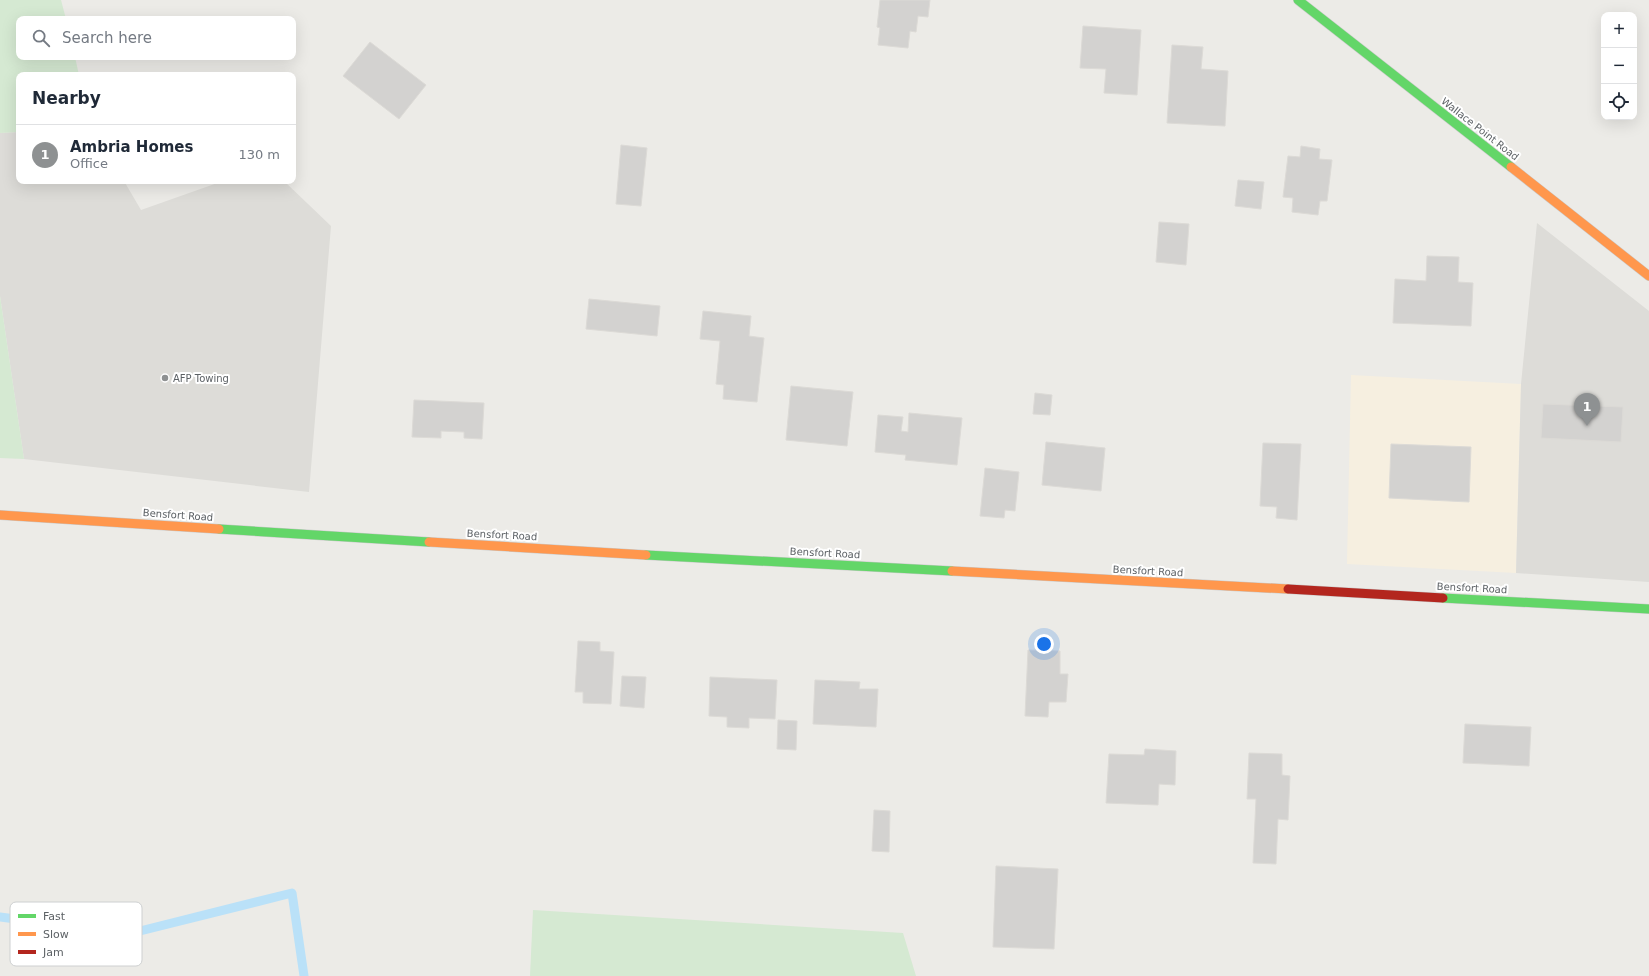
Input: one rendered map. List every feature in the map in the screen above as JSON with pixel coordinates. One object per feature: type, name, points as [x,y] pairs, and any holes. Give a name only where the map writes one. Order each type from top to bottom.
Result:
[{"type":"main road","name":"Wallace Point Road","points":[[1298,0],[1649,276]]},
{"type":"main road","name":"Bensfort Road","points":[[0,515],[588,551],[1649,609]]},
{"type":"shaded area","name":"AFP Towing","points":[[16,132],[16,184],[126,184],[141,210],[215,184],[287,184],[331,226],[309,492],[24,459],[0,296],[0,133]]},
{"type":"shaded area","points":[[1537,223],[1649,311],[1649,582],[1516,573],[1521,384]]},
{"type":"shaded area","points":[[1351,375],[1521,384],[1516,573],[1347,564]]},
{"type":"green space","points":[[0,0],[61,0],[65,16],[16,16],[16,60],[76,60],[78,72],[16,72],[16,132],[0,133]]},
{"type":"green space","points":[[0,296],[24,459],[0,458]]},
{"type":"green space","points":[[533,910],[903,933],[916,976],[530,976]]},
{"type":"building","points":[[880,0],[930,0],[928,17],[918,16],[916,32],[910,31],[908,48],[878,45],[880,28],[877,27]]},
{"type":"building","points":[[1083,26],[1141,30],[1137,95],[1104,93],[1106,69],[1080,68]]},
{"type":"building","points":[[370,42],[426,85],[399,119],[343,76]]},
{"type":"building","points":[[1172,45],[1203,47],[1201,69],[1228,71],[1225,126],[1167,123]]},
{"type":"building","points":[[621,145],[647,148],[641,206],[616,204]]},
{"type":"building","points":[[1301,146],[1320,149],[1319,159],[1332,160],[1327,201],[1320,201],[1318,215],[1292,212],[1293,198],[1283,197],[1288,156],[1300,157]]},
{"type":"building","points":[[1238,180],[1264,182],[1261,209],[1235,206]]},
{"type":"building","points":[[1159,222],[1189,224],[1186,265],[1156,262]]},
{"type":"building","points":[[1427,256],[1459,257],[1458,282],[1473,283],[1471,326],[1393,323],[1395,279],[1426,281]]},
{"type":"building","points":[[589,299],[660,306],[657,336],[586,329]]},
{"type":"building","points":[[703,311],[751,316],[749,336],[764,338],[757,402],[723,399],[724,385],[716,384],[720,341],[700,339]]},
{"type":"building","points":[[791,386],[853,392],[847,446],[786,440]]},
{"type":"building","points":[[1035,393],[1052,395],[1050,415],[1033,414]]},
{"type":"building","points":[[414,400],[484,403],[482,439],[464,438],[464,432],[441,431],[441,438],[412,437]]},
{"type":"building","points":[[1543,404],[1623,407],[1621,442],[1541,438]]},
{"type":"building","points":[[909,413],[962,418],[957,465],[905,460],[906,455],[875,452],[878,415],[903,417],[901,431],[908,432]]},
{"type":"building","points":[[1046,442],[1105,448],[1101,491],[1042,485]]},
{"type":"building","points":[[1263,443],[1301,444],[1297,520],[1276,518],[1277,507],[1260,506]]},
{"type":"building","points":[[1391,444],[1471,447],[1469,502],[1389,498]]},
{"type":"building","points":[[985,468],[1019,472],[1015,511],[1005,510],[1004,518],[980,516]]},
{"type":"building","points":[[578,641],[600,642],[600,651],[614,652],[611,704],[583,703],[583,692],[575,692]]},
{"type":"building","points":[[1028,650],[1060,651],[1060,674],[1068,674],[1066,702],[1049,702],[1048,717],[1025,716]]},
{"type":"building","points":[[622,676],[646,677],[644,708],[620,706]]},
{"type":"building","points":[[710,677],[777,680],[775,719],[749,718],[749,728],[727,727],[727,717],[709,716]]},
{"type":"building","points":[[815,680],[860,682],[859,689],[878,689],[876,727],[813,724]]},
{"type":"building","points":[[778,720],[797,721],[796,750],[777,749]]},
{"type":"building","points":[[1465,724],[1531,727],[1529,766],[1463,763]]},
{"type":"building","points":[[1145,749],[1176,751],[1175,785],[1159,784],[1158,805],[1106,803],[1109,754],[1144,755]]},
{"type":"building","points":[[1249,753],[1282,754],[1282,775],[1290,776],[1288,820],[1278,819],[1276,864],[1253,863],[1256,799],[1247,799]]},
{"type":"building","points":[[874,810],[890,811],[889,852],[872,851]]},
{"type":"building","points":[[996,866],[1058,869],[1054,949],[993,947]]},
{"type":"waterway","points":[[142,930],[292,893],[304,976]]},
{"type":"waterway","points":[[0,917],[10,918]]},
{"type":"traffic: fast","points":[[1298,0],[1511,167]]},
{"type":"traffic: fast","points":[[219,529],[429,542]]},
{"type":"traffic: fast","points":[[646,555],[952,571]]},
{"type":"traffic: fast","points":[[1443,598],[1649,609]]},
{"type":"traffic: slow","points":[[1511,167],[1649,276]]},
{"type":"traffic: slow","points":[[0,515],[219,529]]},
{"type":"traffic: slow","points":[[429,542],[646,555]]},
{"type":"traffic: slow","points":[[952,571],[1288,589]]},
{"type":"traffic: jam","points":[[1288,589],[1443,598]]},
{"type":"place","name":"AFP Towing","points":[[165,378]]},
{"type":"place","name":"Ambria Homes","points":[[1587,426]]}]
